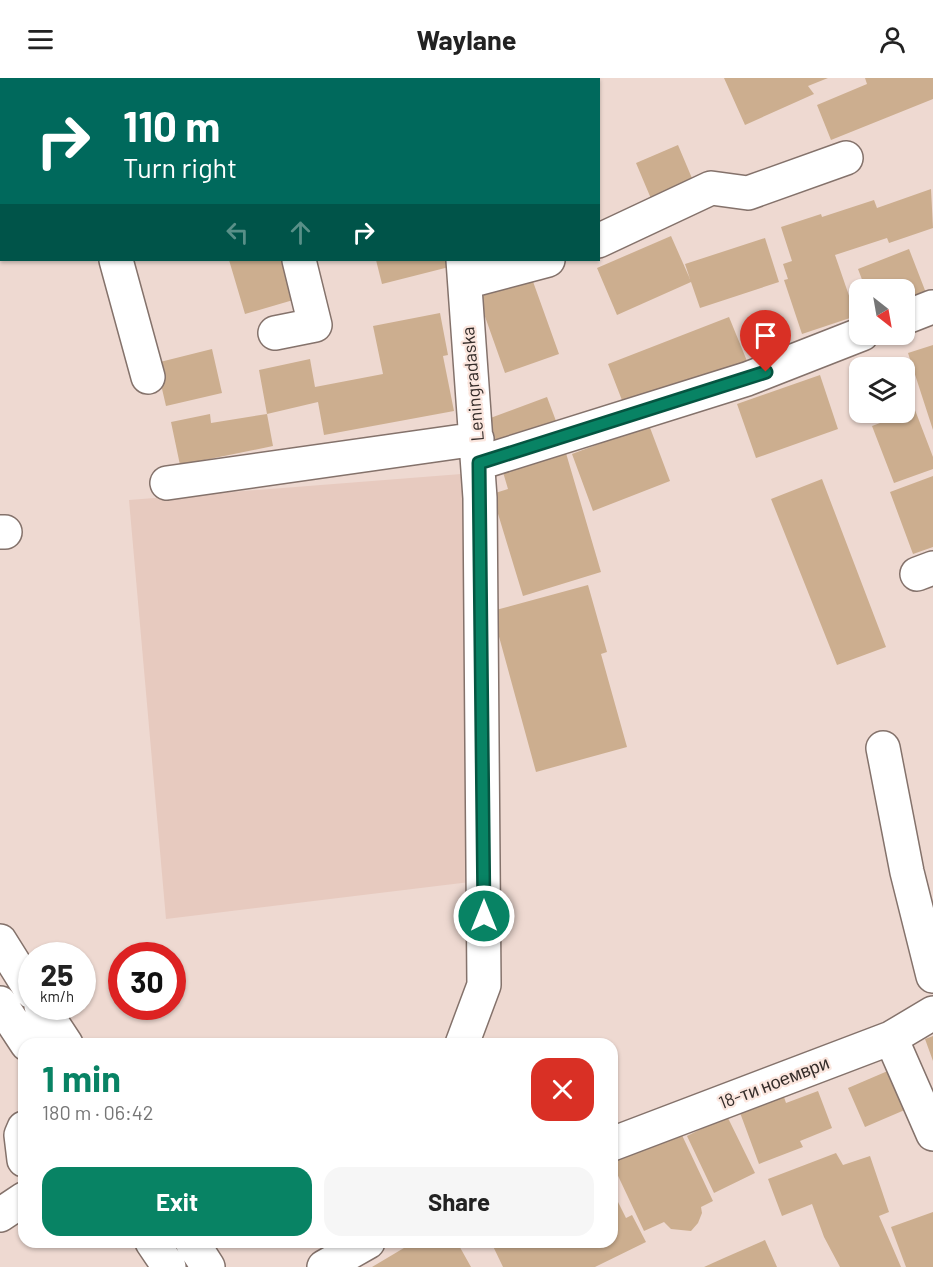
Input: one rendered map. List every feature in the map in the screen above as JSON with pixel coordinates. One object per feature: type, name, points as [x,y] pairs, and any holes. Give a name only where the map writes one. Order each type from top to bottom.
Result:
[{"type":"street","points":[[600,240],[711,188],[748,193],[846,158]]},
{"type":"street","points":[[116,261],[148,377]]},
{"type":"street","points":[[275,333],[315,325],[298,261]]},
{"type":"street","points":[[464,271],[540,261]]},
{"type":"street","name":"Leningradaska","points":[[464,271],[478,451],[484,985],[464,1038]]},
{"type":"street","points":[[167,483],[478,451],[747,379],[849,339]]},
{"type":"street","points":[[884,748],[920,867],[933,976]]},
{"type":"street","points":[[0,941],[18,970]]},
{"type":"street","points":[[0,1003],[23,1038]]},
{"type":"street","name":"18-ти ноември","points":[[618,1142],[891,1038],[933,1013]]},
{"type":"street","points":[[50,1020],[62,1038]]},
{"type":"street","points":[[891,1038],[933,1134]]},
{"type":"street","points":[[0,1215],[18,1203]]},
{"type":"street","points":[[156,1248],[169,1267]]},
{"type":"street","points":[[196,1248],[208,1267]]},
{"type":"street","points":[[324,1267],[357,1248]]},
{"type":"shaded area","points":[[474,473],[470,882],[166,919],[129,500]]},
{"type":"building","points":[[724,78],[828,78],[808,86],[814,94],[745,125]]},
{"type":"building","points":[[865,78],[933,78],[933,99],[831,140],[817,105],[867,84]]},
{"type":"building","points":[[678,145],[694,183],[652,201],[636,163]]},
{"type":"building","points":[[931,189],[933,228],[889,243],[887,238],[835,255],[849,296],[849,318],[802,334],[784,280],[788,279],[783,264],[792,261],[781,227],[821,214],[822,217],[874,200],[877,208]]},
{"type":"building","points":[[671,236],[690,279],[685,264],[765,238],[779,282],[700,308],[691,282],[617,315],[597,268]]},
{"type":"building","points":[[909,249],[928,298],[915,303],[915,279],[862,279],[858,269]]},
{"type":"building","points":[[229,261],[289,261],[300,298],[245,314]]},
{"type":"building","points":[[376,261],[452,261],[453,266],[382,284]]},
{"type":"building","points":[[531,276],[559,354],[505,373],[477,294]]},
{"type":"building","points":[[440,313],[448,355],[443,356],[454,411],[324,435],[318,402],[267,414],[259,370],[310,359],[315,387],[383,374],[373,326]]},
{"type":"building","points":[[729,317],[747,361],[625,408],[608,364]]},
{"type":"building","points":[[933,345],[933,430],[915,375],[915,357],[909,357],[908,353]]},
{"type":"building","points":[[212,349],[222,393],[166,406],[156,363]]},
{"type":"building","points":[[820,375],[838,429],[756,458],[737,404]]},
{"type":"building","points":[[547,397],[559,429],[496,452],[485,420]]},
{"type":"building","points":[[915,410],[933,457],[933,469],[894,483],[872,426],[880,423],[915,423]]},
{"type":"building","points":[[210,414],[211,423],[267,414],[273,446],[180,465],[171,422]]},
{"type":"building","points":[[649,425],[670,481],[593,511],[572,454]]},
{"type":"building","points":[[563,443],[601,572],[523,596],[492,494],[508,489],[500,462]]},
{"type":"building","points":[[933,476],[933,547],[913,554],[890,492]]},
{"type":"building","points":[[822,479],[886,647],[837,665],[771,499]]},
{"type":"building","points":[[588,585],[607,652],[601,654],[627,747],[536,772],[492,611]]},
{"type":"building","points":[[933,1036],[933,1061],[925,1039]]},
{"type":"building","points":[[890,1070],[907,1109],[865,1127],[848,1088]]},
{"type":"building","points":[[818,1091],[832,1128],[800,1141],[803,1147],[759,1164],[739,1110],[783,1094],[786,1103]]},
{"type":"building","points":[[727,1116],[755,1173],[714,1193],[687,1136]]},
{"type":"building","points":[[680,1131],[713,1201],[701,1207],[702,1213],[698,1223],[691,1231],[671,1229],[664,1222],[644,1231],[618,1176],[618,1160]]},
{"type":"building","points":[[836,1153],[843,1165],[870,1156],[889,1212],[879,1216],[901,1267],[840,1267],[824,1237],[812,1204],[782,1216],[768,1179]]},
{"type":"building","points":[[618,1202],[626,1218],[632,1215],[646,1242],[595,1267],[503,1267],[494,1248],[618,1248]]},
{"type":"building","points":[[933,1212],[933,1267],[906,1267],[891,1227]]},
{"type":"building","points":[[765,1240],[777,1267],[704,1267],[724,1258]]},
{"type":"building","points":[[404,1248],[460,1248],[471,1267],[372,1267]]},
{"type":"route","points":[[484,916],[479,463],[766,372]]}]
